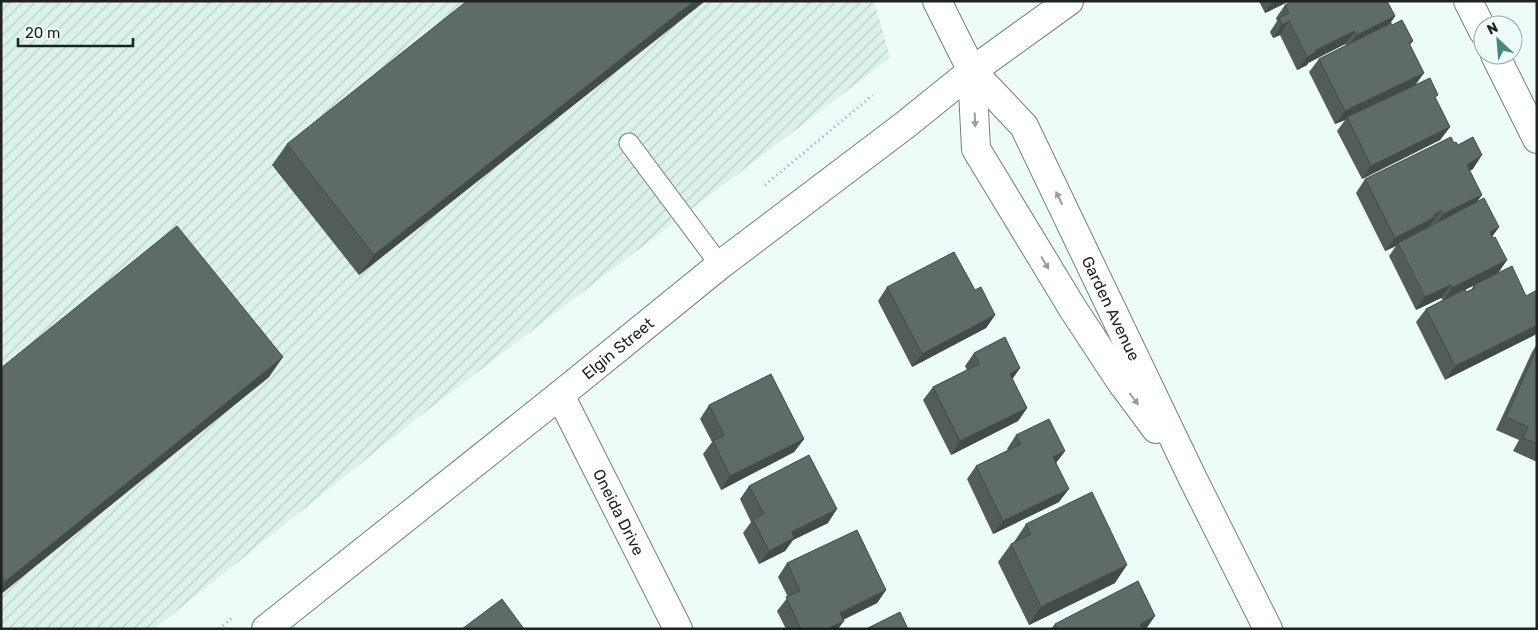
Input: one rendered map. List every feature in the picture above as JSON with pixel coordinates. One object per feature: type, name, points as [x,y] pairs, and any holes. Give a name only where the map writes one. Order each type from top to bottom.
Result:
[{"type":"street","name":"Garden Avenue","points":[[937,1],[972,71],[1024,126],[1268,629]]},
{"type":"street","name":"Elgin Street","points":[[266,629],[560,396],[720,265],[972,71],[1069,1]]},
{"type":"street","points":[[1468,1],[1475,15]]},
{"type":"street","points":[[1500,65],[1537,139]]},
{"type":"street","points":[[972,71],[976,149],[1072,309],[1121,382],[1194,479]]},
{"type":"street","name":"Oneida Drive","points":[[560,396],[678,629]]},
{"type":"lane","points":[[628,143],[720,265]]},
{"type":"shaded area","points":[[1,1],[874,1],[890,58],[424,413],[154,629],[1,629]]},
{"type":"building","points":[[467,1],[694,1],[374,255],[287,144]]},
{"type":"building","points":[[1292,1],[1387,1],[1395,16],[1357,35],[1355,31],[1316,50],[1316,52],[1307,57],[1289,21],[1282,25],[1279,18],[1289,13],[1285,5]]},
{"type":"building","points":[[1402,20],[1413,41],[1409,43],[1424,73],[1345,111],[1319,59],[1391,23],[1392,25]]},
{"type":"building","points":[[1430,78],[1438,95],[1435,97],[1450,127],[1371,166],[1347,117]]},
{"type":"building","points":[[1451,137],[1454,143],[1456,142],[1458,145],[1473,137],[1482,155],[1467,165],[1482,195],[1443,214],[1441,210],[1434,215],[1435,217],[1395,238],[1365,179]]},
{"type":"building","points":[[1484,198],[1499,227],[1490,232],[1493,238],[1495,237],[1507,260],[1452,288],[1451,285],[1425,297],[1398,243]]},
{"type":"building","points":[[177,226],[283,357],[6,581],[1,575],[1,368]]},
{"type":"building","points":[[954,252],[975,290],[981,287],[995,315],[922,354],[887,287]]},
{"type":"building","points":[[1512,266],[1526,296],[1537,290],[1537,325],[1455,366],[1426,309],[1465,289],[1466,292],[1475,288],[1474,285]]},
{"type":"building","points":[[1005,337],[1020,368],[1010,374],[1027,408],[960,441],[933,387],[979,364],[974,353]]},
{"type":"building","points":[[1537,348],[1537,444],[1523,438],[1528,427],[1506,417]]},
{"type":"building","points":[[771,374],[804,439],[730,476],[713,441],[724,435],[709,405]]},
{"type":"building","points":[[1049,419],[1065,451],[1053,457],[1069,489],[1003,521],[976,466],[1021,444],[1016,435]]},
{"type":"building","points":[[809,455],[837,509],[792,532],[794,538],[769,551],[753,520],[764,514],[749,486]]},
{"type":"building","points":[[1092,492],[1127,565],[1041,607],[1011,544],[1031,534],[1026,524]]},
{"type":"building","points":[[857,530],[886,590],[840,613],[844,621],[827,629],[801,629],[786,597],[800,591],[787,563]]},
{"type":"building","points":[[1138,581],[1155,616],[1140,624],[1143,629],[1057,629],[1055,624]]},
{"type":"building","points":[[502,599],[524,629],[462,629]]},
{"type":"building","points":[[900,612],[908,629],[866,629]]}]
